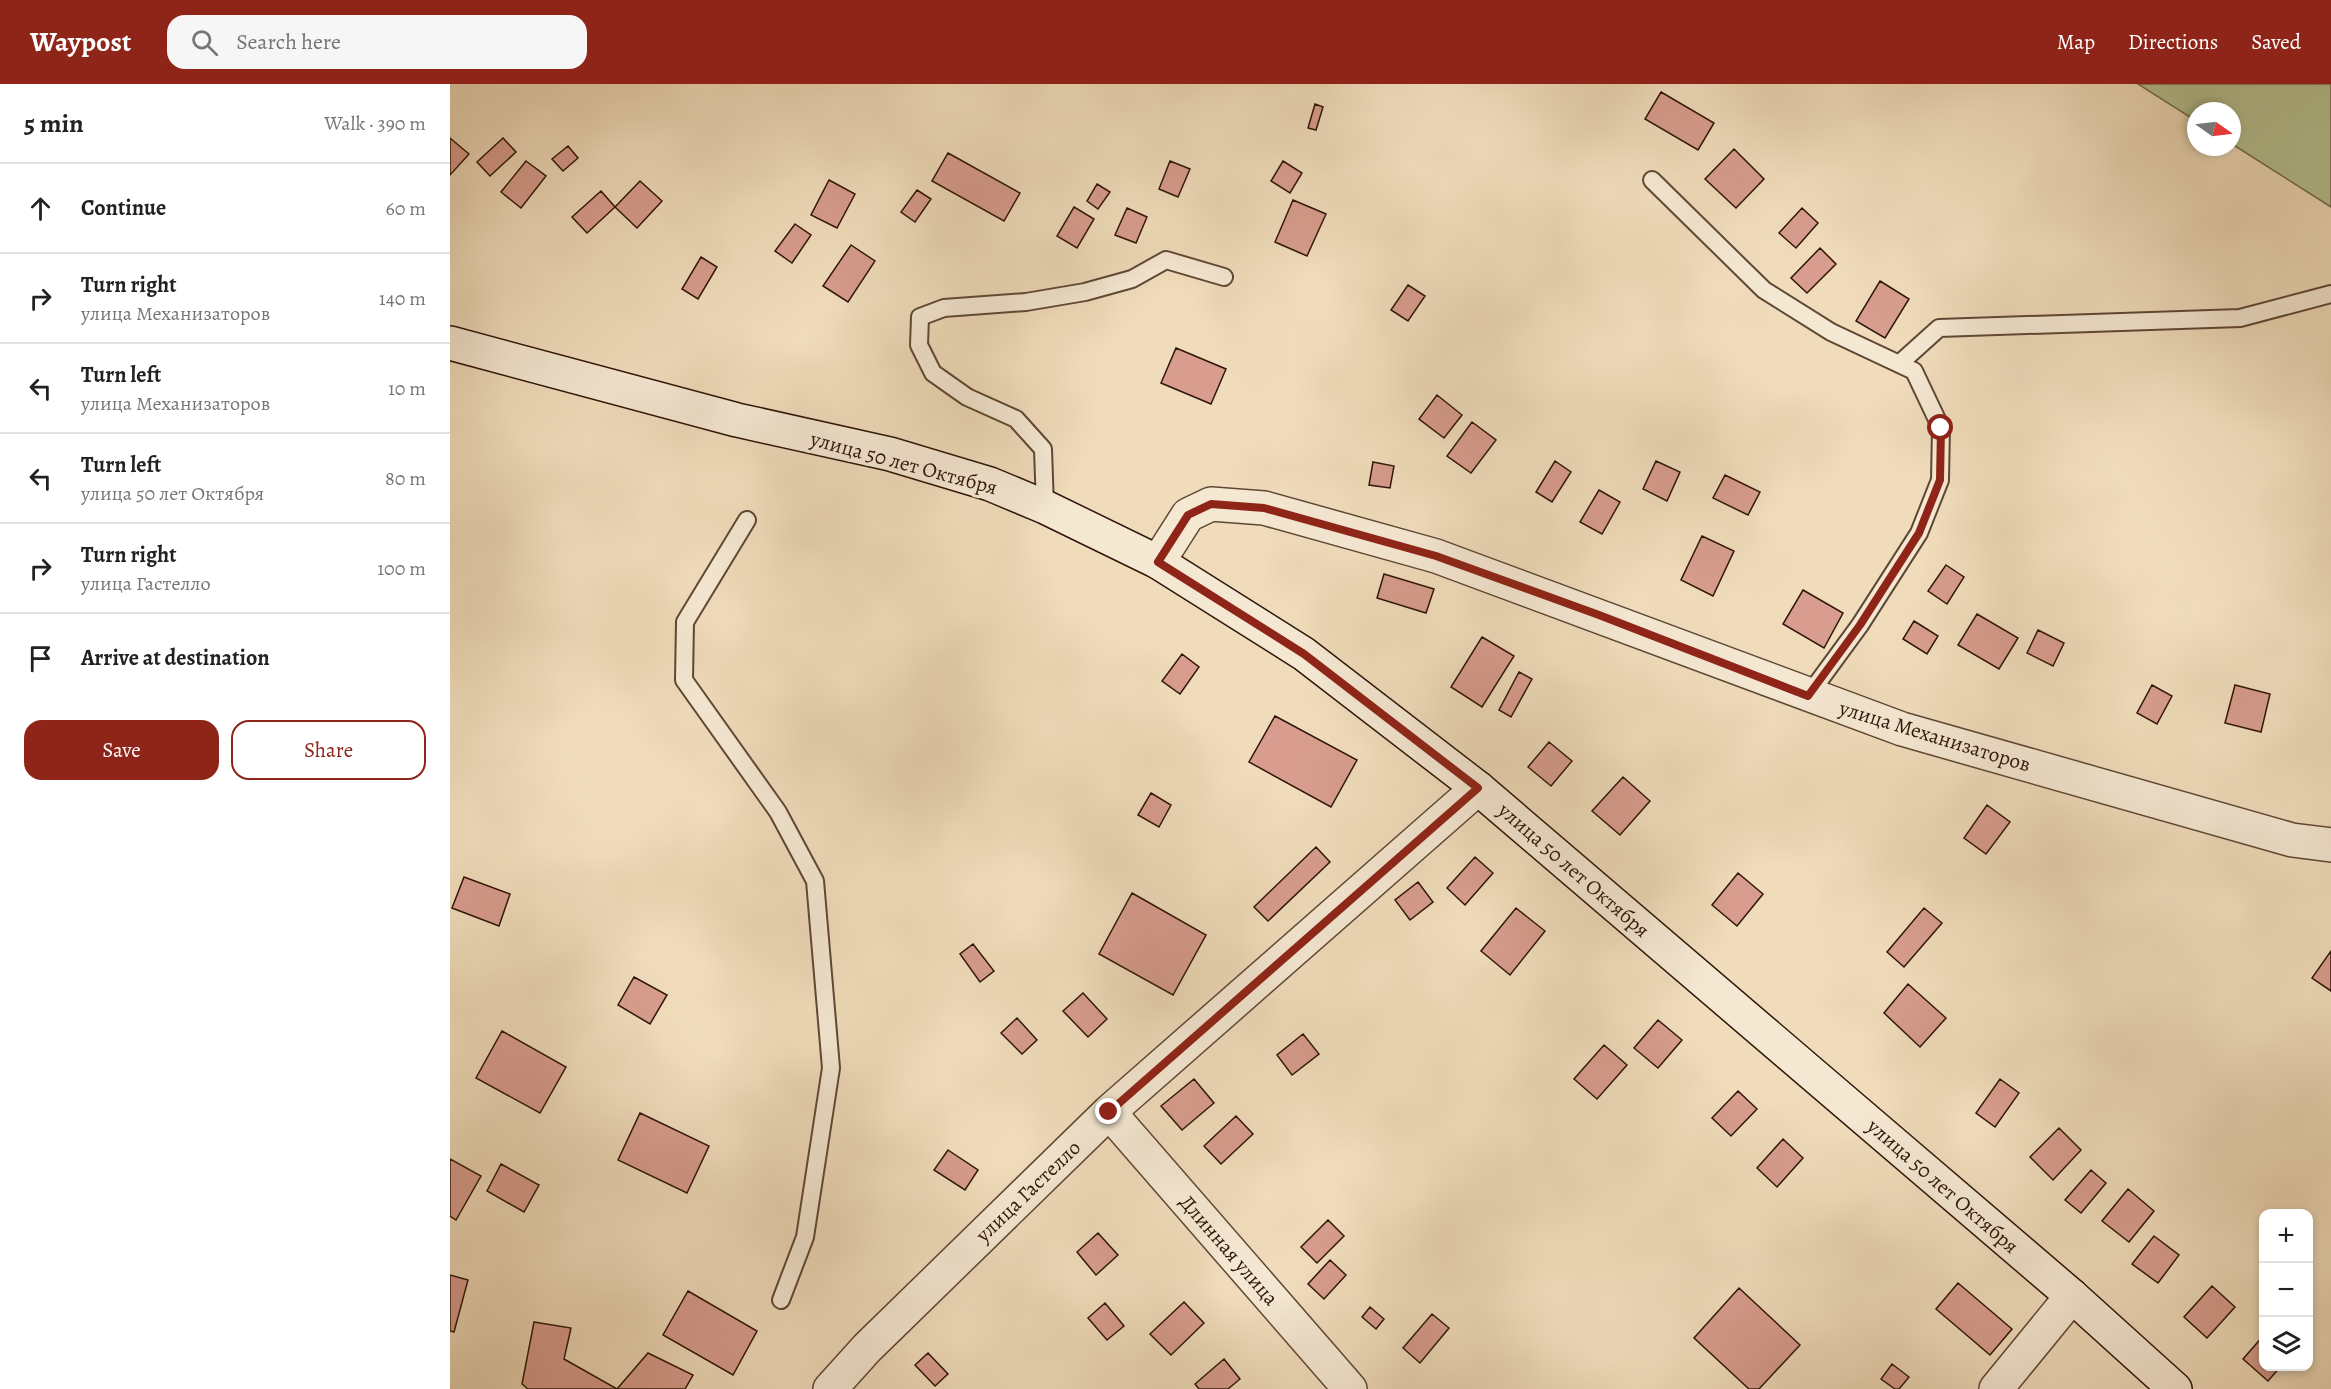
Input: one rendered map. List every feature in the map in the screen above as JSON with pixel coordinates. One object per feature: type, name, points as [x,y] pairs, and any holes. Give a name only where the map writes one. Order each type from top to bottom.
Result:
[{"type":"street","name":"улица 50 лет Октября","points":[[450,344],[737,420],[890,454],[990,484],[1045,507],[1158,562],[1304,654],[1478,788],[2072,1296],[2175,1389]]},
{"type":"street","name":"улица Механизаторов","points":[[1158,562],[1188,515],[1211,504],[1264,508],[1436,556],[1902,729],[2292,840],[2331,845]]},
{"type":"street","name":"улица Гастелло","points":[[830,1389],[875,1340],[1109,1112],[1478,788]]},
{"type":"street","name":"Длинная улица","points":[[1109,1112],[1350,1389]]},
{"type":"street","points":[[1996,1389],[2072,1296]]},
{"type":"lane","points":[[1652,180],[1764,290],[1831,332],[1914,371],[1941,428],[1940,480],[1919,533],[1860,625],[1808,696]]},
{"type":"lane","points":[[1045,507],[1043,449],[1017,419],[967,397],[933,373],[919,345],[920,317],[944,308],[1026,302],[1085,292],[1132,279],[1166,260],[1224,277]]},
{"type":"lane","points":[[1899,364],[1940,327],[2240,318],[2331,294]]},
{"type":"lane","points":[[747,520],[685,622],[684,680],[778,812],[815,881],[831,1068],[805,1237],[781,1300]]},
{"type":"green space","points":[[2138,84],[2331,84],[2331,207],[2241,150],[2241,102],[2187,102],[2187,115]]},
{"type":"building","points":[[1661,92],[1714,123],[1698,150],[1645,119]]},
{"type":"building","points":[[1315,104],[1323,107],[1316,130],[1308,128]]},
{"type":"building","points":[[450,138],[469,154],[450,175]]},
{"type":"building","points":[[503,138],[516,152],[490,176],[477,162]]},
{"type":"building","points":[[568,146],[578,158],[563,171],[552,159]]},
{"type":"building","points":[[1734,149],[1764,179],[1736,208],[1705,179]]},
{"type":"building","points":[[948,153],[1020,193],[1004,221],[932,181]]},
{"type":"building","points":[[526,161],[546,176],[521,208],[501,192]]},
{"type":"building","points":[[1170,161],[1190,169],[1178,197],[1159,189]]},
{"type":"building","points":[[1283,161],[1302,173],[1290,193],[1271,181]]},
{"type":"building","points":[[829,180],[855,194],[837,228],[811,215]]},
{"type":"building","points":[[640,181],[662,201],[637,228],[615,207]]},
{"type":"building","points":[[1097,184],[1110,192],[1098,209],[1087,201]]},
{"type":"building","points":[[917,190],[931,199],[915,222],[901,212]]},
{"type":"building","points":[[601,191],[615,207],[587,233],[572,217]]},
{"type":"building","points":[[1293,200],[1326,214],[1307,256],[1275,242]]},
{"type":"building","points":[[1074,207],[1094,219],[1077,248],[1057,236]]},
{"type":"building","points":[[1127,208],[1147,217],[1136,243],[1115,235]]},
{"type":"building","points":[[1802,208],[1818,223],[1796,248],[1779,233]]},
{"type":"building","points":[[795,224],[811,235],[792,263],[775,251]]},
{"type":"building","points":[[851,245],[875,261],[848,302],[823,286]]},
{"type":"building","points":[[1820,248],[1836,264],[1807,293],[1791,278]]},
{"type":"building","points":[[701,257],[717,267],[698,299],[682,289]]},
{"type":"building","points":[[1880,281],[1909,299],[1885,338],[1856,321]]},
{"type":"building","points":[[1408,285],[1425,296],[1408,321],[1391,310]]},
{"type":"building","points":[[1176,348],[1226,369],[1211,404],[1161,383]]},
{"type":"building","points":[[1437,395],[1462,415],[1444,438],[1419,419]]},
{"type":"building","points":[[1472,422],[1496,440],[1471,473],[1447,456]]},
{"type":"building","points":[[1555,461],[1571,472],[1552,502],[1536,492]]},
{"type":"building","points":[[1656,461],[1680,472],[1667,501],[1643,489]]},
{"type":"building","points":[[1373,462],[1394,466],[1390,488],[1369,485]]},
{"type":"building","points":[[1725,475],[1760,492],[1748,515],[1713,498]]},
{"type":"building","points":[[1599,490],[1620,502],[1602,534],[1580,522]]},
{"type":"building","points":[[1702,536],[1734,551],[1713,596],[1681,580]]},
{"type":"building","points":[[1946,565],[1964,577],[1947,604],[1928,591]]},
{"type":"building","points":[[1384,574],[1434,589],[1426,613],[1377,598]]},
{"type":"building","points":[[1803,590],[1843,613],[1824,648],[1783,624]]},
{"type":"building","points":[[1977,614],[2018,638],[1999,669],[1958,645]]},
{"type":"building","points":[[1914,621],[1938,636],[1927,654],[1903,639]]},
{"type":"building","points":[[2038,630],[2064,643],[2053,666],[2027,653]]},
{"type":"building","points":[[1482,637],[1514,656],[1482,707],[1451,687]]},
{"type":"building","points":[[1182,654],[1199,667],[1180,694],[1162,681]]},
{"type":"building","points":[[1519,672],[1532,679],[1511,717],[1499,710]]},
{"type":"building","points":[[2152,685],[2172,696],[2157,724],[2137,713]]},
{"type":"building","points":[[2235,685],[2270,694],[2261,732],[2225,723]]},
{"type":"building","points":[[1275,716],[1357,760],[1331,807],[1249,762]]},
{"type":"building","points":[[1549,742],[1572,761],[1551,786],[1528,767]]},
{"type":"building","points":[[1623,777],[1650,801],[1620,835],[1592,811]]},
{"type":"building","points":[[1151,793],[1171,805],[1159,827],[1138,815]]},
{"type":"building","points":[[1987,805],[2010,822],[1986,854],[1964,838]]},
{"type":"building","points":[[1316,847],[1330,862],[1268,921],[1254,907]]},
{"type":"building","points":[[1475,857],[1493,873],[1465,905],[1447,888]]},
{"type":"building","points":[[1738,873],[1763,894],[1737,926],[1712,905]]},
{"type":"building","points":[[464,877],[510,894],[499,926],[452,908]]},
{"type":"building","points":[[1418,882],[1433,902],[1410,920],[1395,900]]},
{"type":"building","points":[[1132,893],[1206,935],[1173,995],[1099,954]]},
{"type":"building","points":[[1516,908],[1545,931],[1510,975],[1481,951]]},
{"type":"building","points":[[1924,908],[1942,923],[1904,967],[1887,952]]},
{"type":"building","points":[[973,944],[994,971],[980,982],[960,954]]},
{"type":"building","points":[[2331,951],[2331,991],[2312,978]]},
{"type":"building","points":[[634,977],[667,995],[650,1024],[618,1005]]},
{"type":"building","points":[[1908,984],[1946,1018],[1920,1047],[1884,1013]]},
{"type":"building","points":[[1083,993],[1107,1019],[1088,1037],[1063,1011]]},
{"type":"building","points":[[1017,1018],[1037,1040],[1022,1054],[1001,1033]]},
{"type":"building","points":[[1658,1020],[1682,1040],[1658,1068],[1634,1048]]},
{"type":"building","points":[[502,1031],[566,1067],[540,1113],[476,1078]]},
{"type":"building","points":[[1303,1034],[1319,1054],[1292,1075],[1277,1055]]},
{"type":"building","points":[[1604,1045],[1627,1065],[1597,1099],[1574,1079]]},
{"type":"building","points":[[1194,1079],[1214,1103],[1182,1130],[1161,1106]]},
{"type":"building","points":[[2000,1079],[2019,1093],[1995,1127],[1976,1113]]},
{"type":"building","points":[[1738,1091],[1757,1109],[1731,1136],[1712,1118]]},
{"type":"building","points":[[640,1113],[709,1146],[687,1193],[618,1160]]},
{"type":"building","points":[[1236,1116],[1253,1134],[1221,1164],[1204,1146]]},
{"type":"building","points":[[2059,1128],[2081,1150],[2053,1180],[2030,1157]]},
{"type":"building","points":[[1783,1139],[1803,1158],[1777,1187],[1757,1168]]},
{"type":"building","points":[[948,1150],[978,1170],[965,1190],[934,1170]]},
{"type":"building","points":[[450,1159],[481,1176],[456,1220],[450,1216]]},
{"type":"building","points":[[501,1164],[539,1185],[524,1212],[487,1191]]},
{"type":"building","points":[[2091,1170],[2106,1183],[2081,1213],[2065,1200]]},
{"type":"building","points":[[2128,1189],[2154,1211],[2129,1242],[2102,1221]]},
{"type":"building","points":[[1328,1220],[1344,1236],[1317,1263],[1301,1247]]},
{"type":"building","points":[[1098,1233],[1118,1255],[1096,1275],[1077,1252]]},
{"type":"building","points":[[2154,1236],[2179,1255],[2158,1283],[2132,1264]]},
{"type":"building","points":[[1330,1260],[1346,1275],[1324,1299],[1308,1284]]},
{"type":"building","points":[[450,1275],[468,1280],[454,1332],[450,1331]]},
{"type":"building","points":[[1958,1283],[2012,1329],[1990,1355],[1936,1309]]},
{"type":"building","points":[[2212,1286],[2235,1307],[2207,1338],[2184,1317]]},
{"type":"building","points":[[1739,1288],[1800,1345],[1759,1389],[1749,1389],[1694,1338]]},
{"type":"building","points":[[688,1291],[757,1331],[733,1375],[663,1335]]},
{"type":"building","points":[[1184,1302],[1204,1323],[1171,1355],[1150,1334]]},
{"type":"building","points":[[1105,1303],[1124,1326],[1107,1340],[1088,1318]]},
{"type":"building","points":[[1370,1307],[1384,1319],[1376,1329],[1362,1317]]},
{"type":"building","points":[[1432,1314],[1449,1328],[1420,1363],[1403,1348]]},
{"type":"building","points":[[534,1322],[571,1328],[564,1359],[617,1389],[528,1389],[522,1384]]},
{"type":"building","points":[[2259,1341],[2259,1371],[2277,1371],[2268,1381],[2243,1359]]},
{"type":"building","points":[[648,1353],[693,1375],[685,1389],[617,1389]]},
{"type":"building","points":[[928,1353],[948,1374],[935,1386],[915,1365]]},
{"type":"building","points":[[1224,1359],[1240,1379],[1228,1389],[1199,1389],[1195,1384]]},
{"type":"building","points":[[1892,1364],[1909,1377],[1899,1389],[1895,1389],[1881,1379]]},
{"type":"route","points":[[1109,1112],[1478,788],[1304,654],[1158,562],[1188,515],[1211,504],[1264,508],[1436,556],[1599,615],[1808,696],[1860,625],[1919,533],[1940,480],[1941,428]]}]
